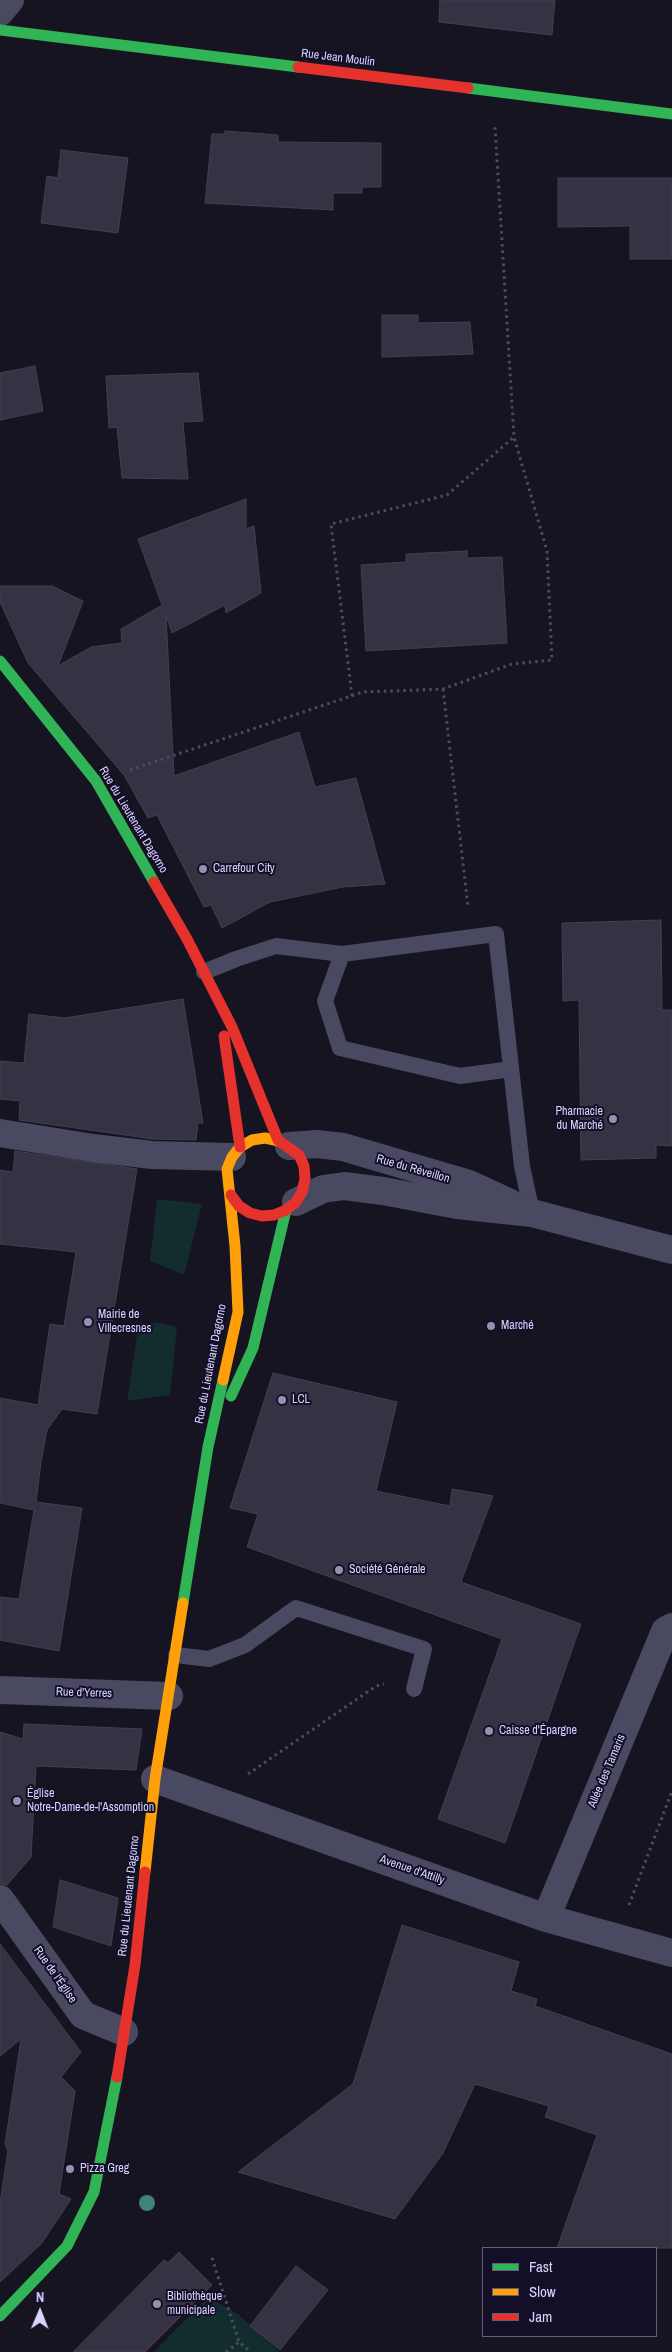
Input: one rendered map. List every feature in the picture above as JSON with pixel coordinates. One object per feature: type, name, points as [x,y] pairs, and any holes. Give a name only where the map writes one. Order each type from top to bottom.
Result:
[{"type":"street","points":[[0,12],[10,0]]},
{"type":"street","name":"Rue Jean Moulin","points":[[0,30],[672,114]]},
{"type":"street","name":"Rue du Lieutenant Dagorno","points":[[0,661],[96,781],[187,938],[220,1007],[232,1027],[250,1073],[283,1143],[298,1155],[304,1166],[305,1179],[302,1192],[291,1206],[253,1348],[208,1447]]},
{"type":"street","name":"Rue du Lieutenant Dagorno","points":[[0,2316],[67,2246],[94,2192],[113,2104],[135,1965],[155,1779],[208,1447],[238,1312],[231,1195],[227,1182],[227,1169],[236,1152],[220,1007]]},
{"type":"street","points":[[0,1133],[142,1154],[236,1152],[252,1140],[264,1138],[283,1143]]},
{"type":"street","name":"Rue du Réveillon","points":[[283,1143],[343,1147],[469,1184],[532,1213]]},
{"type":"street","name":"Rue du Réveillon","points":[[291,1206],[323,1189],[344,1186],[456,1204],[532,1213],[672,1250]]},
{"type":"street","points":[[231,1195],[239,1206],[262,1216],[274,1215],[291,1206]]},
{"type":"street","name":"Allée des Tamaris","points":[[546,1918],[665,1631],[672,1627]]},
{"type":"street","name":"Rue d'Yerres","points":[[0,1690],[169,1696]]},
{"type":"street","name":"Avenue d'Attilly","points":[[155,1779],[546,1918],[672,1952]]},
{"type":"street","name":"Rue de l'Église","points":[[0,1899],[83,2015],[124,2032]]},
{"type":"lane","points":[[204,972],[236,958],[276,946],[342,954],[496,934],[522,1166],[532,1213]]},
{"type":"lane","points":[[342,954],[325,1001],[340,1048],[460,1076],[511,1069]]},
{"type":"lane","points":[[176,1655],[209,1659],[245,1645],[296,1608],[424,1649],[414,1687]]},
{"type":"path","points":[[96,781],[364,692],[443,689],[512,664],[552,660],[546,551],[514,437],[493,91]]},
{"type":"path","points":[[352,696],[331,524],[447,495],[514,437]]},
{"type":"path","points":[[443,689],[468,907]]},
{"type":"path","points":[[211,1799],[376,1686],[393,1683],[414,1687]]},
{"type":"path","points":[[616,1937],[672,1791]]},
{"type":"path","points":[[667,1806],[672,1804]]},
{"type":"path","points":[[212,2258],[239,2342],[251,2352]]},
{"type":"path","points":[[226,2352],[239,2342]]},
{"type":"green space","points":[[157,1199],[202,1204],[184,1275],[150,1261]]},
{"type":"green space","points":[[139,1323],[161,1323],[177,1327],[170,1395],[127,1401]]},
{"type":"green space","points":[[208,2297],[238,2314],[279,2352],[154,2352]]},
{"type":"building","points":[[440,0],[555,0],[552,35],[439,22]]},
{"type":"building","points":[[225,131],[278,135],[278,142],[381,143],[381,187],[362,187],[362,193],[333,193],[333,210],[205,203],[212,134],[225,134]]},
{"type":"building","points":[[61,150],[128,158],[118,233],[41,223],[47,176],[58,178]]},
{"type":"building","points":[[558,178],[672,178],[672,259],[630,259],[630,226],[558,227]]},
{"type":"building","points":[[382,315],[418,315],[418,323],[470,322],[473,354],[382,357]]},
{"type":"building","points":[[35,366],[43,411],[0,420],[0,373]]},
{"type":"building","points":[[198,373],[203,421],[183,422],[188,479],[122,478],[117,427],[109,428],[106,376]]},
{"type":"building","points":[[246,499],[246,529],[254,526],[261,593],[226,613],[225,605],[172,633],[166,615],[174,776],[299,732],[315,787],[356,778],[385,884],[343,887],[270,902],[222,928],[211,905],[204,907],[157,815],[148,818],[124,775],[28,663],[0,602],[0,586],[52,586],[83,601],[58,666],[91,647],[122,643],[121,629],[162,605],[138,539]]},
{"type":"building","points":[[467,551],[467,558],[502,557],[507,643],[366,651],[361,565],[406,562],[406,554]]},
{"type":"building","points":[[661,920],[662,1010],[672,1010],[672,1146],[656,1145],[656,1158],[581,1160],[579,1000],[563,1001],[562,923]]},
{"type":"building","points":[[183,999],[203,1123],[198,1123],[196,1140],[153,1139],[19,1120],[20,1101],[0,1099],[0,1061],[24,1063],[29,1014],[65,1018]]},
{"type":"building","points":[[15,1151],[137,1169],[97,1414],[62,1409],[47,1430],[41,1462],[36,1502],[82,1508],[59,1651],[0,1640],[0,1597],[19,1599],[34,1510],[0,1503],[0,1398],[38,1405],[50,1324],[64,1326],[76,1252],[0,1244],[0,1170],[13,1172]]},
{"type":"building","points":[[273,1373],[397,1402],[376,1491],[450,1506],[452,1489],[493,1496],[461,1582],[581,1624],[505,1843],[438,1819],[502,1639],[247,1547],[258,1514],[230,1508]]},
{"type":"building","points":[[24,1724],[142,1729],[136,1770],[36,1766],[31,1857],[7,1885],[0,1884],[0,1732],[23,1739]]},
{"type":"building","points":[[60,1880],[118,1898],[111,1946],[53,1927]]},
{"type":"building","points":[[402,1925],[519,1962],[511,1991],[537,1999],[535,2006],[672,2054],[672,2248],[557,2247],[597,2135],[545,2117],[549,2106],[475,2084],[443,2153],[395,2219],[238,2172],[353,2084]]},
{"type":"building","points":[[0,1944],[81,2052],[61,2077],[75,2091],[59,2194],[71,2199],[41,2244],[0,2282],[0,2203],[8,2151],[5,2144],[21,2039],[0,2056]]},
{"type":"building","name":"Bibliothèque municipale","points":[[179,2252],[212,2285],[145,2352],[73,2352],[164,2260],[168,2263]]},
{"type":"building","points":[[296,2266],[328,2290],[280,2350],[250,2326]]},
{"type":"traffic: fast","points":[[0,30],[298,67]]},
{"type":"traffic: fast","points":[[468,88],[672,114]]},
{"type":"traffic: fast","points":[[0,661],[96,781],[154,882]]},
{"type":"traffic: fast","points":[[231,1396],[253,1348],[286,1210]]},
{"type":"traffic: fast","points":[[183,1603],[208,1447],[223,1380]]},
{"type":"traffic: fast","points":[[0,2316],[67,2246],[94,2192],[117,2077]]},
{"type":"traffic: slow","points":[[223,1380],[238,1312],[235,1246],[227,1169],[232,1157],[240,1147],[252,1140],[265,1138],[279,1141]]},
{"type":"traffic: slow","points":[[145,1872],[155,1779],[183,1603]]},
{"type":"traffic: jam","points":[[298,67],[468,88]]},
{"type":"traffic: jam","points":[[154,882],[187,939],[232,1027],[278,1140]]},
{"type":"traffic: jam","points":[[224,1036],[240,1147]]},
{"type":"traffic: jam","points":[[231,1195],[239,1206],[250,1213],[262,1216],[274,1215],[286,1210],[296,1202],[302,1192],[305,1179],[304,1166],[299,1155],[279,1141]]},
{"type":"traffic: jam","points":[[117,2077],[135,1965],[145,1872]]},
{"type":"place","name":"Carrefour City","points":[[203,869]]},
{"type":"place","name":"Pharmacie du Marché","points":[[613,1119]]},
{"type":"place","name":"Mairie de Villecresnes","points":[[88,1322]]},
{"type":"place","name":"Marché","points":[[491,1326]]},
{"type":"place","name":"LCL","points":[[282,1400]]},
{"type":"place","name":"Société Générale","points":[[339,1570]]},
{"type":"place","name":"Caisse d'Épargne","points":[[489,1731]]},
{"type":"place","name":"Église Notre-Dame-de-l'Assomption","points":[[17,1801]]},
{"type":"place","name":"Pizza Greg","points":[[70,2169]]},
{"type":"place","name":"Bibliothèque municipale","points":[[157,2304]]}]
